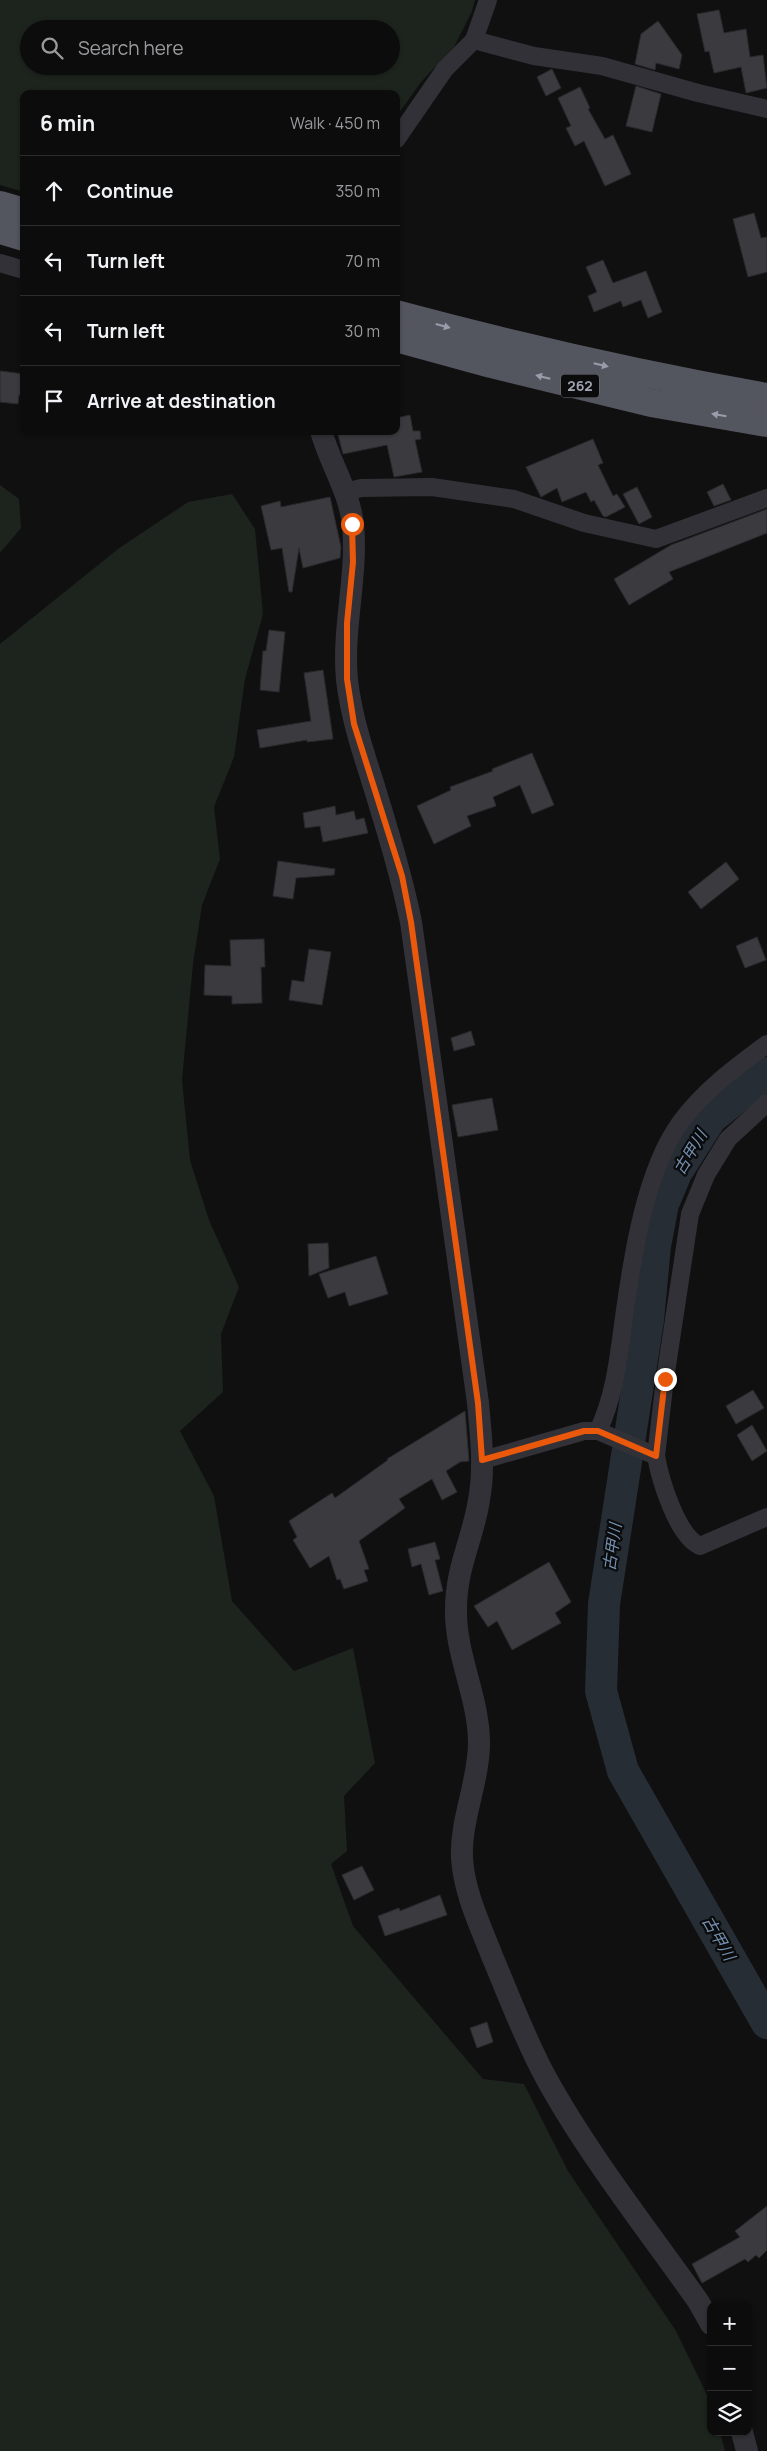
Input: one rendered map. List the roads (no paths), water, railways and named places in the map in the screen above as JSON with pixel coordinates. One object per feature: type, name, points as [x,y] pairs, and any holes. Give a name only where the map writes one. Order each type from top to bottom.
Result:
[{"type":"highway","points":[[0,205],[20,211]]},
{"type":"highway","points":[[0,230],[20,236]]},
{"type":"highway","name":"262","points":[[400,315],[500,342],[647,375],[767,397]]},
{"type":"highway","name":"262","points":[[400,339],[490,364],[651,403],[767,423]]},
{"type":"street","points":[[400,134],[445,69],[474,40],[488,0]]},
{"type":"street","points":[[474,40],[534,56],[602,66],[698,93],[767,109]]},
{"type":"street","points":[[0,263],[20,269]]},
{"type":"street","points":[[322,435],[327,452],[345,492],[352,524],[353,562],[347,623],[347,679],[354,724],[402,876],[411,922],[478,1403],[482,1460],[479,1501],[458,1575],[456,1610],[458,1646],[473,1706],[479,1743],[463,1841],[462,1858],[465,1879],[472,1904],[519,2022],[546,2078],[578,2129],[707,2318]]},
{"type":"street","points":[[345,492],[361,488],[432,487],[514,499],[584,523],[656,538],[767,498]]},
{"type":"street","points":[[605,1435],[615,1384],[632,1261],[662,1154],[680,1122],[711,1088],[767,1044]]},
{"type":"street","points":[[767,1103],[728,1139],[706,1175],[690,1214],[652,1454],[678,1520],[692,1542],[700,1546],[767,1517]]},
{"type":"street","points":[[482,1460],[584,1431],[605,1435],[652,1454]]},
{"type":"street","points":[[743,2436],[747,2451]]},
{"type":"waterway","name":"古甲川","points":[[767,1073],[711,1118],[676,1173],[663,1204],[655,1246],[648,1320],[604,1604],[601,1691],[623,1771],[767,2023]]}]
